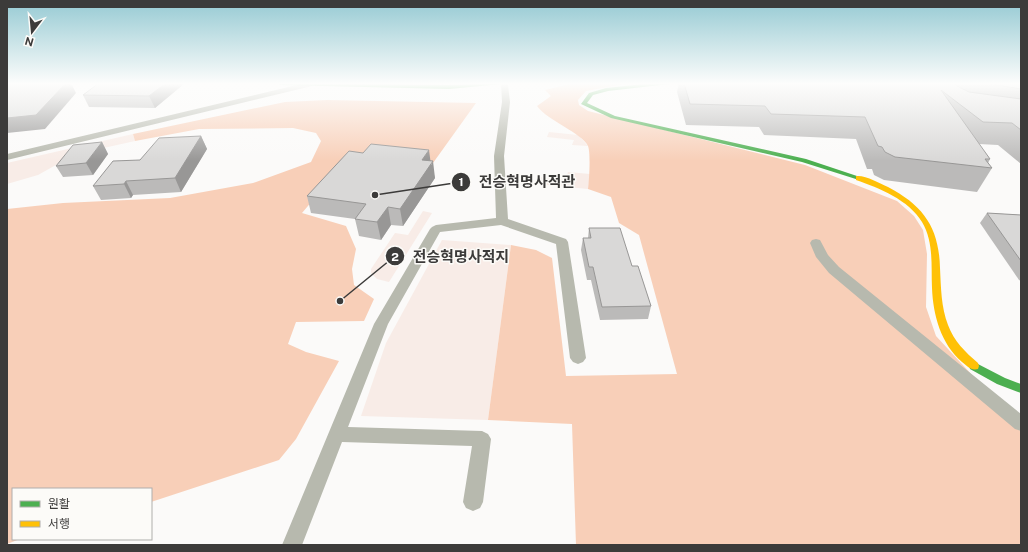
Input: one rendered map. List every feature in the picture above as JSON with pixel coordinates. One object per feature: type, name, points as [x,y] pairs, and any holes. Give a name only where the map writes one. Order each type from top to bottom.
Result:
[{"type":"street","points":[[590,109],[632,121],[820,164],[860,178],[898,197],[917,210],[931,230],[936,256],[937,304],[948,340],[971,364],[1007,384],[1021,389]]},
{"type":"lane","points":[[7,157],[209,109]]},
{"type":"lane","points":[[502,221],[499,156],[505,109]]},
{"type":"lane","points":[[292,545],[381,324],[436,229],[502,221],[562,242],[578,358]]},
{"type":"lane","points":[[816,243],[822,257],[834,270],[1021,424]]},
{"type":"lane","points":[[974,386],[988,374]]},
{"type":"lane","points":[[336,434],[482,439],[473,502]]},
{"type":"shaded area","points":[[253,109],[472,109],[433,163],[330,180],[302,213],[346,226],[356,249],[352,269],[354,285],[374,299],[364,321],[296,322],[288,344],[306,352],[339,361],[296,439],[279,460],[152,502],[152,488],[12,488],[12,540],[17,540],[7,544],[7,209],[63,203],[170,198],[253,183],[311,162],[321,141],[316,133],[293,128],[199,129],[135,141],[133,134]]},
{"type":"shaded area","points":[[540,109],[585,109],[588,111],[805,165],[897,201],[914,216],[923,230],[927,254],[926,307],[936,336],[1021,428],[1021,545],[576,545],[572,424],[488,420],[511,245],[536,250],[552,258],[566,376],[677,374],[639,235],[619,223],[611,197],[588,189],[590,168],[589,150],[585,141]]},
{"type":"shaded area","points":[[549,132],[578,135],[588,146],[572,145],[574,140],[547,137]]},
{"type":"shaded area","points":[[133,134],[135,141],[90,151],[63,161],[38,175],[7,184],[7,163]]},
{"type":"shaded area","points":[[568,172],[590,174],[588,189],[538,184],[540,177],[566,179]]},
{"type":"shaded area","points":[[423,211],[432,213],[389,282],[377,279],[371,273],[371,269],[395,233],[408,235]]},
{"type":"shaded area","points":[[442,240],[511,245],[488,420],[361,416],[386,343]]},
{"type":"building","points":[[7,109],[42,109],[36,115],[7,118]]},
{"type":"building","points":[[767,109],[954,109],[990,159],[985,159],[992,168],[895,157],[885,152],[882,147],[878,146],[865,117],[771,114]]},
{"type":"building","points":[[966,109],[1021,109],[1021,130],[1012,123],[983,122]]},
{"type":"building","points":[[201,136],[175,178],[126,181],[124,184],[93,186],[113,161],[140,160],[159,138]]},
{"type":"building","points":[[102,142],[86,163],[56,166],[73,145]]},
{"type":"building","points":[[371,144],[429,150],[422,160],[433,161],[400,209],[388,207],[377,222],[355,219],[366,204],[307,196],[349,151],[363,153]]},
{"type":"building","points":[[987,213],[1021,215],[1021,261]]},
{"type":"building","points":[[589,228],[620,228],[632,266],[638,266],[651,306],[602,307],[593,267],[589,267],[583,238],[591,238]]},
{"type":"traffic: fast","points":[[595,109],[613,117],[804,160],[859,178]]},
{"type":"traffic: fast","points":[[974,366],[1001,381],[1021,389]]},
{"type":"traffic: slow","points":[[859,178],[896,195],[913,207],[925,221],[931,234],[934,247],[936,260],[937,301],[943,325],[955,347],[963,357],[974,366]]},
{"type":"place","name":"전승혁명사적관","points":[[375,195]]},
{"type":"place","name":"전승혁명사적지","points":[[340,301]]}]
